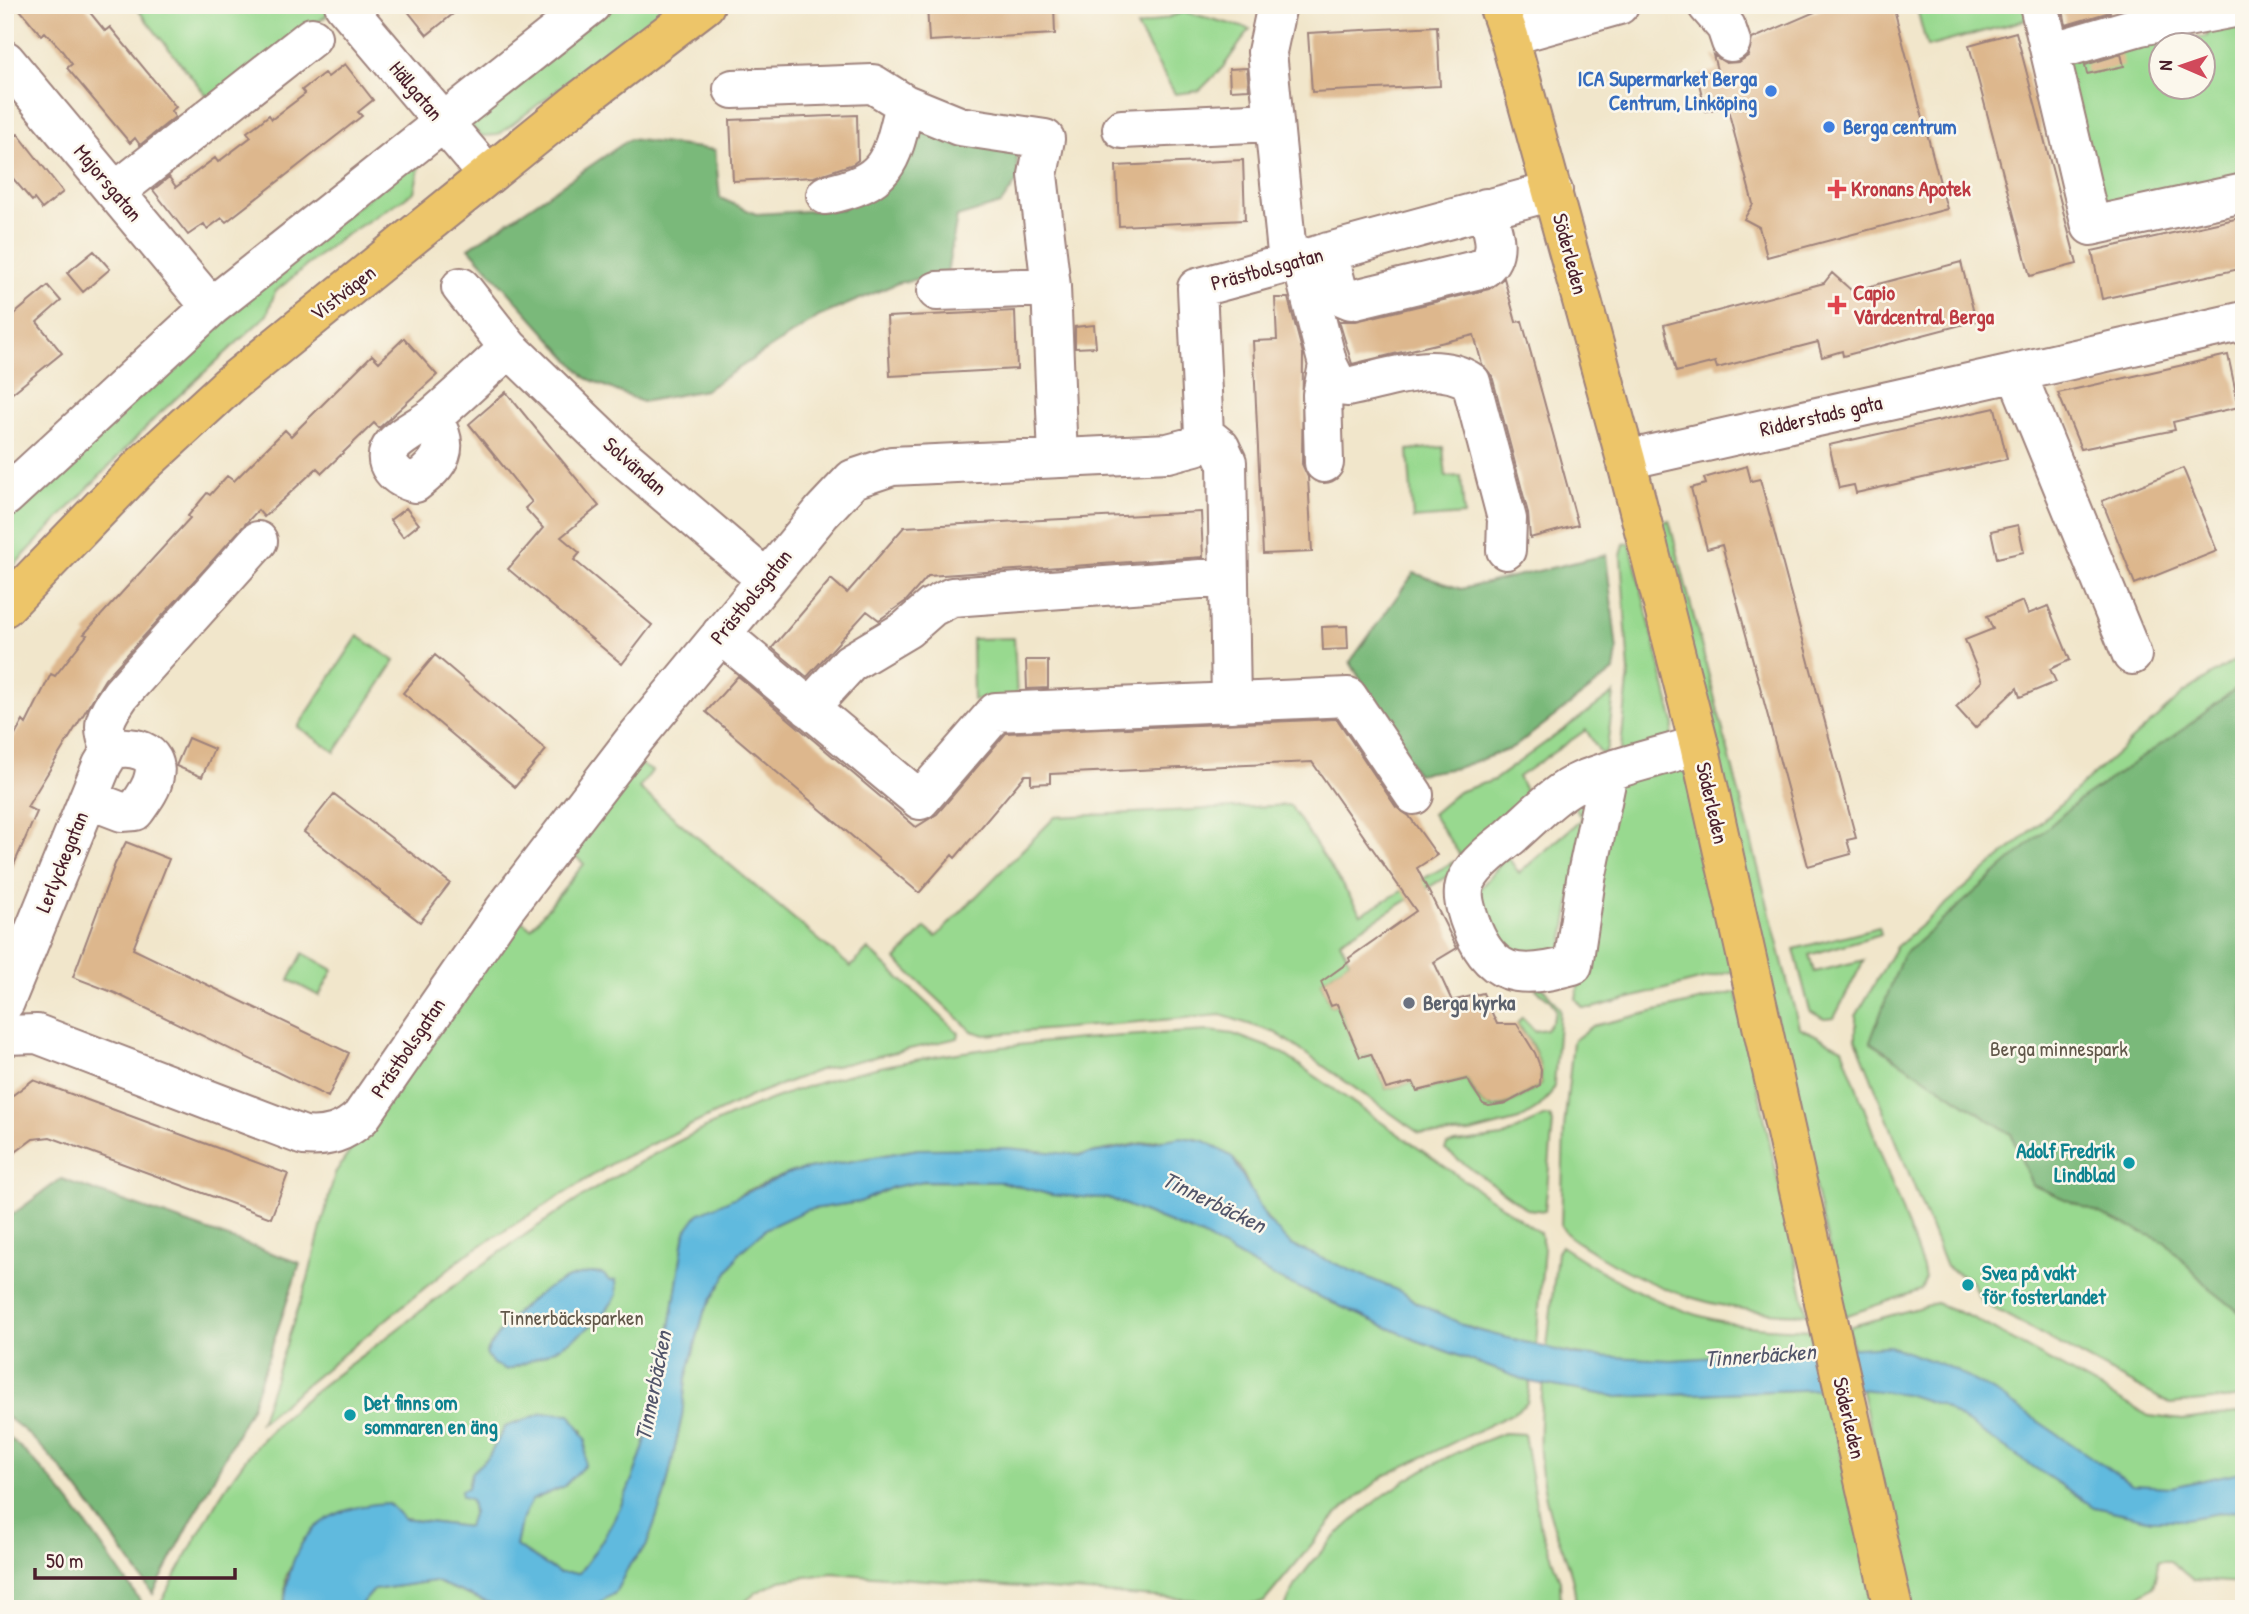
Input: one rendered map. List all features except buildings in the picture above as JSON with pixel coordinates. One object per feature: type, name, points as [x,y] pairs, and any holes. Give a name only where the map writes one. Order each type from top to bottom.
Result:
[{"type":"main road","name":"Vistvägen","points":[[5,607],[141,466],[229,385],[705,5]]},
{"type":"main road","name":"Söderleden","points":[[1503,21],[1553,191],[1626,460],[1699,745],[1893,1609]]},
{"type":"street","name":"Hällgatan","points":[[344,5],[488,176]]},
{"type":"street","points":[[7,489],[211,307],[591,5]]},
{"type":"street","points":[[1277,5],[1267,52],[1273,122],[1306,258],[1328,365],[1336,381],[1347,387],[1437,369],[1455,372],[1471,382],[1507,519],[1506,550]]},
{"type":"street","points":[[1707,5],[1726,27],[1731,42]]},
{"type":"street","points":[[2039,5],[2091,226],[2244,193]]},
{"type":"street","points":[[2050,51],[2137,16],[2244,6]]},
{"type":"street","points":[[1503,21],[1597,8]]},
{"type":"street","points":[[115,192],[312,37]]},
{"type":"street","name":"Majorsgatan","points":[[5,60],[211,307]]},
{"type":"street","points":[[733,89],[873,84],[905,104],[959,127],[1045,139],[1038,175],[1051,287],[1058,458]]},
{"type":"street","points":[[825,195],[866,184],[886,163],[905,104]]},
{"type":"street","points":[[1122,129],[1273,122]]},
{"type":"street","name":"Prästbolsgatan","points":[[5,1035],[37,1034],[304,1136],[318,1137],[343,1131],[361,1117],[458,974],[602,780],[766,579],[853,479],[891,466],[1182,451],[1195,446],[1204,434],[1197,288],[1553,191]]},
{"type":"street","points":[[1306,258],[1339,295],[1351,300],[1484,268],[1492,262],[1496,244],[1486,208]]},
{"type":"street","name":"Solvändan","points":[[461,287],[509,348],[615,451],[766,579]]},
{"type":"street","points":[[937,291],[1051,287]]},
{"type":"street","name":"Ridderstads gata","points":[[1626,460],[2244,321]]},
{"type":"street","points":[[432,418],[509,348]]},
{"type":"street","points":[[1324,463],[1322,396],[1328,365]]},
{"type":"street","points":[[2016,372],[2132,655]]},
{"type":"street","points":[[1204,434],[1220,447],[1227,462],[1231,703]]},
{"type":"street","points":[[111,750],[103,734],[107,715],[121,694],[258,541]]},
{"type":"street","points":[[809,708],[850,663],[907,629],[932,607],[952,597],[1228,577]]},
{"type":"street","points":[[721,634],[920,800],[996,712],[1348,696],[1414,795]]},
{"type":"street","points":[[1608,772],[1586,879],[1573,965],[1538,973],[1518,974],[1502,968],[1488,958],[1474,934],[1465,907],[1464,889],[1468,877],[1552,802],[1579,782],[1608,772],[1699,745]]},
{"type":"street","name":"Lerlyckegatan","points":[[5,1002],[88,799],[111,750],[134,747],[154,761],[155,776],[135,811],[122,812],[88,799]]},
{"type":"green space","points":[[134,5],[328,5],[333,11],[210,100]]},
{"type":"green space","points":[[603,5],[669,5],[498,135],[482,136],[471,127],[475,108]]},
{"type":"green space","points":[[1916,5],[2025,5],[2029,19],[1927,47]]},
{"type":"green space","points":[[1185,12],[1250,29],[1223,67],[1199,91],[1175,94],[1137,27]]},
{"type":"green space","points":[[2237,21],[2244,54],[2244,187],[2096,210],[2062,60],[2148,39],[2148,102],[2218,102],[2218,32],[2207,32],[2206,23]]},
{"type":"green space","points":[[945,110],[1015,112],[1018,180],[1001,204],[957,217],[947,273],[898,283],[820,316],[705,390],[642,402],[586,378],[469,248],[630,139],[715,150],[720,198],[756,214],[842,209],[916,134]]},
{"type":"green space","points":[[422,155],[414,192],[338,240],[275,292],[267,315],[158,415],[5,575],[5,514],[227,308]]},
{"type":"green space","points":[[1443,447],[1446,477],[1461,476],[1464,515],[1413,519],[1408,450]]},
{"type":"green space","points":[[1669,520],[1799,1027],[1842,1048],[1923,1268],[1925,1280],[1921,1290],[1845,1316],[1661,523]]},
{"type":"green space","points":[[1630,543],[1674,723],[1671,736],[1620,756],[1629,672],[1621,556],[1624,544]]},
{"type":"green space","points":[[1606,555],[1617,651],[1614,671],[1513,748],[1457,768],[1417,774],[1350,662],[1414,573],[1461,589]]},
{"type":"green space","points":[[358,636],[395,661],[335,752],[298,727]]},
{"type":"green space","points":[[1014,638],[1017,698],[973,700],[972,639]]},
{"type":"green space","name":"Berga minnespark","points":[[2244,654],[2244,1397],[2170,1404],[1982,1302],[1971,1280],[1946,1267],[1856,1039],[1856,1016],[1896,947],[2023,838],[2184,693]]},
{"type":"green space","name":"Berga minnespark","points":[[2244,682],[2244,1316],[2209,1288],[2165,1242],[2032,1185],[2011,1134],[1870,1042],[1902,956],[2078,801],[2185,728]]},
{"type":"green space","points":[[1614,693],[1607,748],[1603,757],[1586,730],[1518,777],[1532,803],[1462,858],[1432,814],[1458,792],[1494,780]]},
{"type":"green space","points":[[638,763],[652,771],[639,788],[851,967],[868,949],[959,1033],[958,1038],[822,1069],[756,1094],[616,1161],[464,1256],[260,1422],[308,1279],[335,1173],[513,914],[531,928],[584,864],[567,849]]},
{"type":"green space","points":[[1677,767],[1685,772],[1689,782],[1734,971],[1592,1008],[1583,1008],[1576,999],[1608,810],[1616,784]]},
{"type":"green space","points":[[1569,799],[1589,799],[1562,949],[1547,956],[1506,958],[1478,891],[1507,856],[1519,873],[1582,819]]},
{"type":"green space","points":[[1290,805],[1361,914],[1453,862],[1454,872],[1340,941],[1350,961],[1321,982],[1331,1006],[1337,1004],[1360,1057],[1371,1054],[1386,1089],[1413,1082],[1418,1091],[1467,1079],[1482,1103],[1496,1107],[1520,1098],[1540,1085],[1540,1069],[1535,1052],[1517,1024],[1522,1017],[1535,1031],[1546,1029],[1553,1020],[1556,1010],[1550,1000],[1536,989],[1541,985],[1560,1009],[1554,1086],[1551,1094],[1538,1108],[1519,1120],[1470,1133],[1419,1133],[1276,1033],[1221,1015],[985,1035],[972,1031],[896,960],[925,928],[936,937],[1055,817]]},
{"type":"green space","points":[[1879,927],[1881,934],[1809,955],[1814,972],[1864,960],[1834,1018],[1824,1019],[1810,1011],[1794,949]]},
{"type":"green space","points":[[303,953],[333,970],[319,996],[289,980]]},
{"type":"green space","points":[[1737,992],[1807,1314],[1749,1310],[1696,1299],[1670,1290],[1644,1280],[1593,1252],[1570,1237],[1561,1225],[1564,1129],[1573,1041],[1593,1026]]},
{"type":"green space","name":"Tinnerbäcksparken","points":[[1209,1031],[1233,1034],[1279,1051],[1540,1233],[1544,1248],[1536,1345],[1450,1320],[1404,1293],[1291,1245],[1280,1237],[1256,1202],[1240,1167],[1232,1157],[1205,1141],[1192,1138],[1157,1140],[1081,1155],[918,1149],[792,1172],[744,1192],[685,1232],[663,1366],[641,1454],[625,1496],[605,1536],[579,1573],[559,1573],[516,1546],[521,1521],[532,1500],[563,1487],[585,1465],[583,1431],[574,1424],[505,1427],[489,1456],[472,1473],[469,1488],[473,1511],[468,1527],[404,1519],[388,1503],[304,1539],[286,1577],[284,1609],[165,1609],[161,1602],[223,1492],[252,1451],[282,1419],[443,1294],[552,1216],[669,1146],[729,1117],[791,1092],[897,1063],[1030,1044]]},
{"type":"green space","points":[[1545,1116],[1550,1117],[1553,1123],[1545,1211],[1527,1209],[1445,1150],[1447,1145],[1455,1143],[1503,1137]]},
{"type":"green space","points":[[61,1179],[300,1263],[252,1405],[153,1594],[85,1498],[45,1451],[5,1416],[5,1220]]},
{"type":"green space","points":[[924,1181],[1002,1182],[1052,1195],[1111,1199],[1202,1236],[1277,1278],[1416,1340],[1530,1382],[1527,1403],[1514,1413],[1384,1476],[1337,1514],[1264,1602],[1249,1604],[832,1573],[780,1581],[757,1592],[736,1609],[588,1609],[615,1593],[630,1564],[646,1547],[665,1493],[682,1416],[686,1379],[704,1312],[740,1252],[767,1228],[806,1210],[860,1202],[893,1187]]},
{"type":"green space","points":[[1561,1246],[1627,1286],[1673,1307],[1722,1322],[1812,1330],[1817,1351],[1716,1360],[1647,1361],[1580,1355],[1547,1348],[1557,1252]]},
{"type":"green space","points":[[1936,1303],[1971,1317],[2149,1416],[2183,1420],[2244,1412],[2244,1583],[2193,1580],[2170,1561],[2159,1561],[2153,1587],[2121,1609],[1909,1609],[1848,1327]]},
{"type":"green space","points":[[1543,1384],[1618,1397],[1826,1389],[1876,1609],[1575,1609],[1571,1573],[1550,1514],[1543,1481],[1540,1417]]},
{"type":"green space","points":[[1504,1433],[1524,1434],[1539,1522],[1560,1581],[1561,1609],[1285,1609],[1296,1585],[1322,1551],[1383,1496],[1429,1467]]},
{"type":"green space","points":[[5,1434],[63,1494],[146,1609],[5,1609]]},
{"type":"green space","points":[[434,1581],[504,1609],[357,1609],[374,1590]]},
{"type":"water","name":"Tinnerbäcken","points":[[1181,1137],[1205,1141],[1232,1157],[1267,1220],[1291,1245],[1404,1293],[1415,1302],[1472,1329],[1576,1355],[1671,1360],[1889,1346],[1949,1367],[1998,1394],[2132,1485],[2172,1487],[2244,1471],[2244,1509],[2180,1520],[2151,1520],[2094,1507],[1940,1405],[1906,1394],[1850,1388],[1618,1397],[1530,1382],[1416,1340],[1277,1278],[1202,1236],[1111,1199],[1052,1195],[1002,1182],[924,1181],[893,1187],[860,1202],[806,1210],[767,1228],[740,1252],[704,1312],[686,1379],[682,1416],[665,1493],[646,1547],[630,1564],[615,1593],[588,1609],[504,1609],[434,1581],[374,1590],[357,1609],[284,1609],[292,1563],[311,1531],[325,1520],[342,1511],[388,1503],[404,1519],[468,1527],[473,1511],[471,1500],[461,1496],[461,1490],[468,1488],[471,1473],[489,1456],[505,1427],[543,1413],[570,1414],[586,1439],[585,1465],[563,1487],[532,1500],[521,1521],[516,1546],[559,1573],[579,1573],[605,1536],[625,1496],[641,1454],[663,1366],[685,1232],[698,1214],[792,1172],[918,1149],[1007,1148],[1081,1155]]},
{"type":"water","points":[[593,1273],[603,1274],[610,1281],[616,1280],[617,1295],[595,1321],[568,1342],[523,1364],[507,1370],[493,1364],[486,1354],[494,1340],[530,1300],[561,1281]]},
{"type":"place","name":"ICA Supermarket Berga Centrum, Linköping","points":[[1771,91]]},
{"type":"place","name":"Berga centrum","points":[[1829,127]]},
{"type":"place","name":"Kronans Apotek","points":[[1837,189]]},
{"type":"place","name":"Capio Vårdcentral Berga","points":[[1837,305]]},
{"type":"place","name":"Berga kyrka","points":[[1409,1003]]},
{"type":"place","name":"Adolf Fredrik Lindblad","points":[[2129,1163]]},
{"type":"place","name":"Svea på vakt för fosterlandet","points":[[1968,1285]]},
{"type":"place","name":"Det finns om sommaren en äng","points":[[350,1415]]}]
